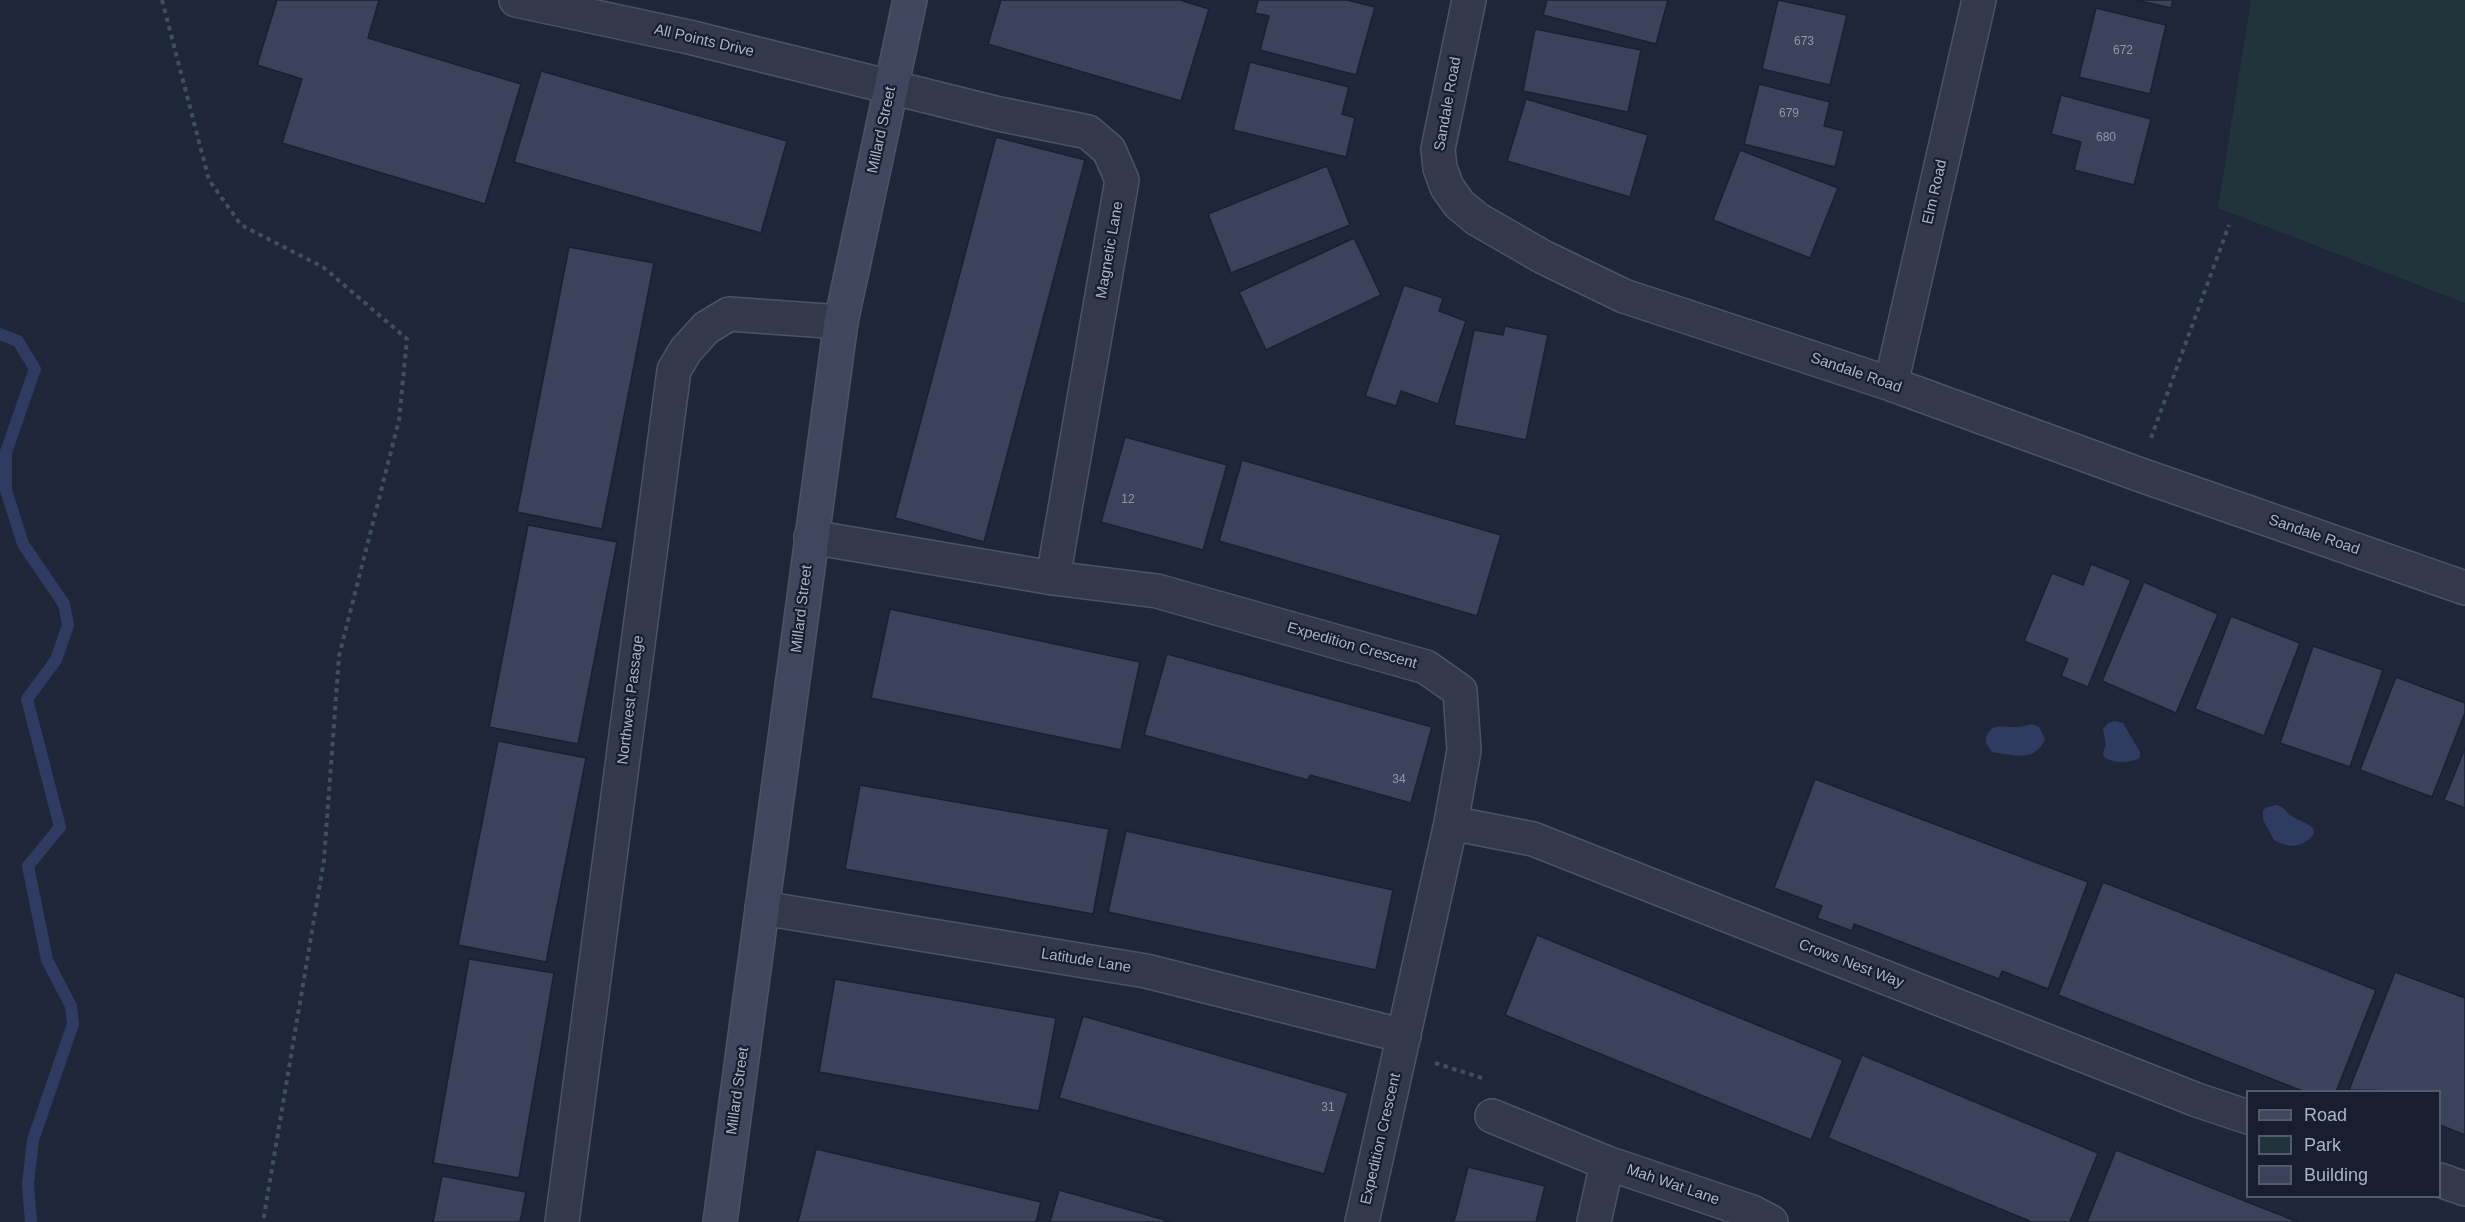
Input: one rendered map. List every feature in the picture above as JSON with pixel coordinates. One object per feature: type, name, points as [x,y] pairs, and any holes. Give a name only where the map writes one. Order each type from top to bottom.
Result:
[{"type":"street","name":"All Points Drive","points":[[516,0],[689,37],[890,87]]},
{"type":"street","name":"Millard Street","points":[[720,1222],[841,322],[910,0]]},
{"type":"street","name":"Sandale Road","points":[[1469,0],[1438,149],[1440,168],[1447,187],[1466,211],[1543,257],[1609,290],[1891,384],[2138,474],[2465,588]]},
{"type":"street","name":"Elm Road","points":[[1891,384],[1979,0]]},
{"type":"street","name":"Magnetic Lane","points":[[890,87],[999,114],[1088,132],[1109,150],[1122,180],[1053,579]]},
{"type":"street","name":"Northwest Passage","points":[[562,1222],[674,370],[686,350],[706,328],[729,314],[841,322]]},
{"type":"street","name":"Expedition Crescent","points":[[811,537],[1053,579],[1157,591],[1426,667],[1460,691],[1464,750],[1451,823],[1362,1222]]},
{"type":"street","name":"Crows Nest Way","points":[[1451,823],[1533,839],[2197,1100],[2246,1117]]},
{"type":"street","name":"Latitude Lane","points":[[762,908],[1146,971],[1402,1044]]},
{"type":"street","name":"Mah Wat Lane","points":[[1492,1116],[1607,1163],[1752,1212],[1772,1222]]},
{"type":"street","points":[[1594,1222],[1607,1163]]},
{"type":"street","points":[[2441,1181],[2465,1189]]},
{"type":"path","points":[[162,0],[208,180],[241,225],[323,267],[408,339],[399,420],[339,656],[324,860],[263,1222]]},
{"type":"path","points":[[2138,474],[2229,225]]},
{"type":"path","points":[[1402,1044],[1503,1085],[1492,1116]]},
{"type":"green space","points":[[2251,0],[2465,0],[2465,303],[2218,208]]},
{"type":"water","points":[[2114,721],[2123,723],[2140,752],[2140,758],[2122,762],[2104,757],[2106,745],[2103,729],[2108,723]]},
{"type":"water","points":[[2032,724],[2039,727],[2045,739],[2035,752],[2015,756],[1992,752],[1986,743],[1988,733],[1994,727],[2018,727]]},
{"type":"water","points":[[2276,805],[2313,828],[2314,834],[2296,846],[2285,845],[2274,840],[2263,820],[2263,810]]},
{"type":"building","points":[[277,0],[379,0],[368,38],[521,84],[485,204],[282,143],[302,79],[257,65]]},
{"type":"building","points":[[1001,0],[1180,0],[1209,9],[1181,101],[988,44]]},
{"type":"building","points":[[1258,0],[1347,0],[1375,7],[1356,75],[1260,50],[1269,16],[1255,13]]},
{"type":"building","points":[[1547,0],[1668,0],[1656,44],[1543,15]]},
{"type":"building","points":[[1778,0],[1847,15],[1830,85],[1762,69]]},
{"type":"building","points":[[2136,0],[2173,0],[2171,8]]},
{"type":"building","points":[[2096,8],[2166,25],[2150,94],[2079,77]]},
{"type":"building","points":[[1535,29],[1641,50],[1628,112],[1523,91]]},
{"type":"building","points":[[1250,62],[1349,87],[1342,114],[1355,118],[1346,157],[1233,130]]},
{"type":"building","points":[[541,71],[787,141],[761,233],[514,162]]},
{"type":"building","points":[[1759,84],[1830,102],[1824,126],[1844,131],[1835,167],[1744,144]]},
{"type":"building","points":[[2061,95],[2151,119],[2134,185],[2074,170],[2081,142],[2051,134]]},
{"type":"building","points":[[1526,99],[1648,135],[1630,197],[1507,161]]},
{"type":"building","points":[[996,137],[1085,160],[984,542],[895,518]]},
{"type":"building","points":[[1740,150],[1838,188],[1810,258],[1713,220]]},
{"type":"building","points":[[1327,166],[1350,225],[1231,273],[1208,214]]},
{"type":"building","points":[[1354,238],[1381,295],[1266,350],[1239,292]]},
{"type":"building","points":[[569,247],[654,263],[602,529],[517,512]]},
{"type":"building","points":[[1404,285],[1443,298],[1439,311],[1466,321],[1438,404],[1401,391],[1396,406],[1365,396]]},
{"type":"building","points":[[1505,326],[1548,335],[1526,440],[1454,425],[1474,330],[1503,335]]},
{"type":"building","points":[[1125,437],[1227,465],[1203,550],[1101,522]]},
{"type":"building","points":[[1242,460],[1501,535],[1477,616],[1219,541]]},
{"type":"building","points":[[528,525],[617,542],[578,744],[489,727]]},
{"type":"building","points":[[2091,564],[2131,580],[2088,687],[2061,676],[2068,659],[2024,641],[2052,573],[2083,585]]},
{"type":"building","points":[[2144,582],[2218,614],[2176,713],[2102,681]]},
{"type":"building","points":[[890,609],[1140,662],[1121,750],[871,698]]},
{"type":"building","points":[[2231,616],[2300,643],[2264,736],[2195,709]]},
{"type":"building","points":[[2313,646],[2383,670],[2350,767],[2280,743]]},
{"type":"building","points":[[1167,654],[1432,727],[1411,803],[1310,775],[1308,780],[1144,735]]},
{"type":"building","points":[[2396,677],[2465,703],[2465,713],[2432,797],[2360,770]]},
{"type":"building","points":[[498,741],[586,758],[546,962],[458,945]]},
{"type":"building","points":[[2465,748],[2465,808],[2444,800]]},
{"type":"building","points":[[1815,779],[2088,882],[2048,989],[2002,971],[1999,979],[1854,924],[1852,931],[1817,918],[1822,906],[1774,888]]},
{"type":"building","points":[[860,785],[1109,829],[1093,914],[845,869]]},
{"type":"building","points":[[1126,831],[1393,890],[1376,970],[1108,912]]},
{"type":"building","points":[[2103,882],[2376,990],[2337,1090],[2300,1090],[2058,995]]},
{"type":"building","points":[[1537,935],[1843,1060],[1811,1140],[1505,1015]]},
{"type":"building","points":[[469,959],[554,973],[519,1178],[433,1163]]},
{"type":"building","points":[[2395,972],[2465,998],[2465,1135],[2441,1125],[2441,1090],[2349,1090]]},
{"type":"building","points":[[835,979],[1056,1018],[1039,1111],[819,1072]]},
{"type":"building","points":[[1083,1016],[1348,1093],[1324,1174],[1059,1098]]},
{"type":"building","points":[[1862,1055],[2098,1153],[2070,1222],[2032,1222],[1828,1138]]},
{"type":"building","points":[[816,1149],[1041,1202],[1036,1222],[798,1222]]},
{"type":"building","points":[[2116,1150],[2298,1222],[2087,1222]]},
{"type":"building","points":[[1468,1167],[1545,1186],[1536,1222],[1454,1222]]},
{"type":"building","points":[[442,1176],[526,1192],[520,1222],[433,1222]]},
{"type":"building","points":[[1059,1190],[1172,1222],[1050,1222]]},
{"type":"waterway","points":[[0,334],[18,341],[35,369],[6,452],[6,490],[23,544],[64,604],[68,625],[56,660],[27,699],[60,827],[28,866],[47,960],[71,1006],[73,1024],[33,1140],[28,1184],[31,1222]]}]
